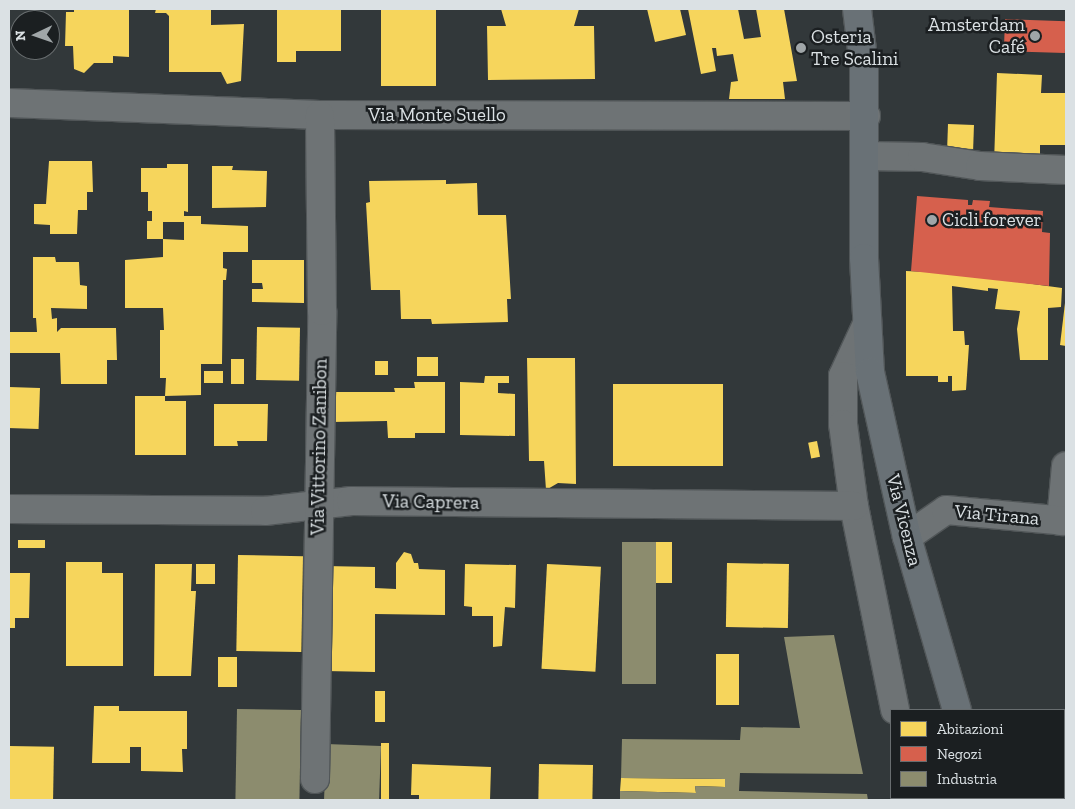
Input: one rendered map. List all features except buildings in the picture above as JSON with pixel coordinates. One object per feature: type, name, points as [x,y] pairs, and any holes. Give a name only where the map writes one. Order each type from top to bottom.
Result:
[{"type":"main road","name":"Via Vicenza","points":[[857,9],[866,116],[866,326],[879,417],[907,537],[957,709]]},
{"type":"street","name":"Via Monte Suello","points":[[9,103],[320,116],[866,116]]},
{"type":"street","name":"Via Vittorino Zanibon","points":[[315,779],[322,311],[320,116]]},
{"type":"street","points":[[866,156],[922,157],[980,166],[1066,170]]},
{"type":"street","name":"Via Vicenza","points":[[866,326],[843,376],[842,424],[854,506],[894,709]]},
{"type":"street","points":[[1064,521],[1066,466]]},
{"type":"street","name":"Via Caprera","points":[[9,509],[265,511],[351,501],[854,506]]},
{"type":"street","name":"Via Tirana","points":[[907,537],[932,516],[946,510],[1064,521]]},
{"type":"place","name":"Amsterdam Café","points":[[1035,36]]},
{"type":"place","name":"Osteria Tre Scalini","points":[[801,48]]},
{"type":"place","name":"Cicli forever","points":[[932,220]]}]
